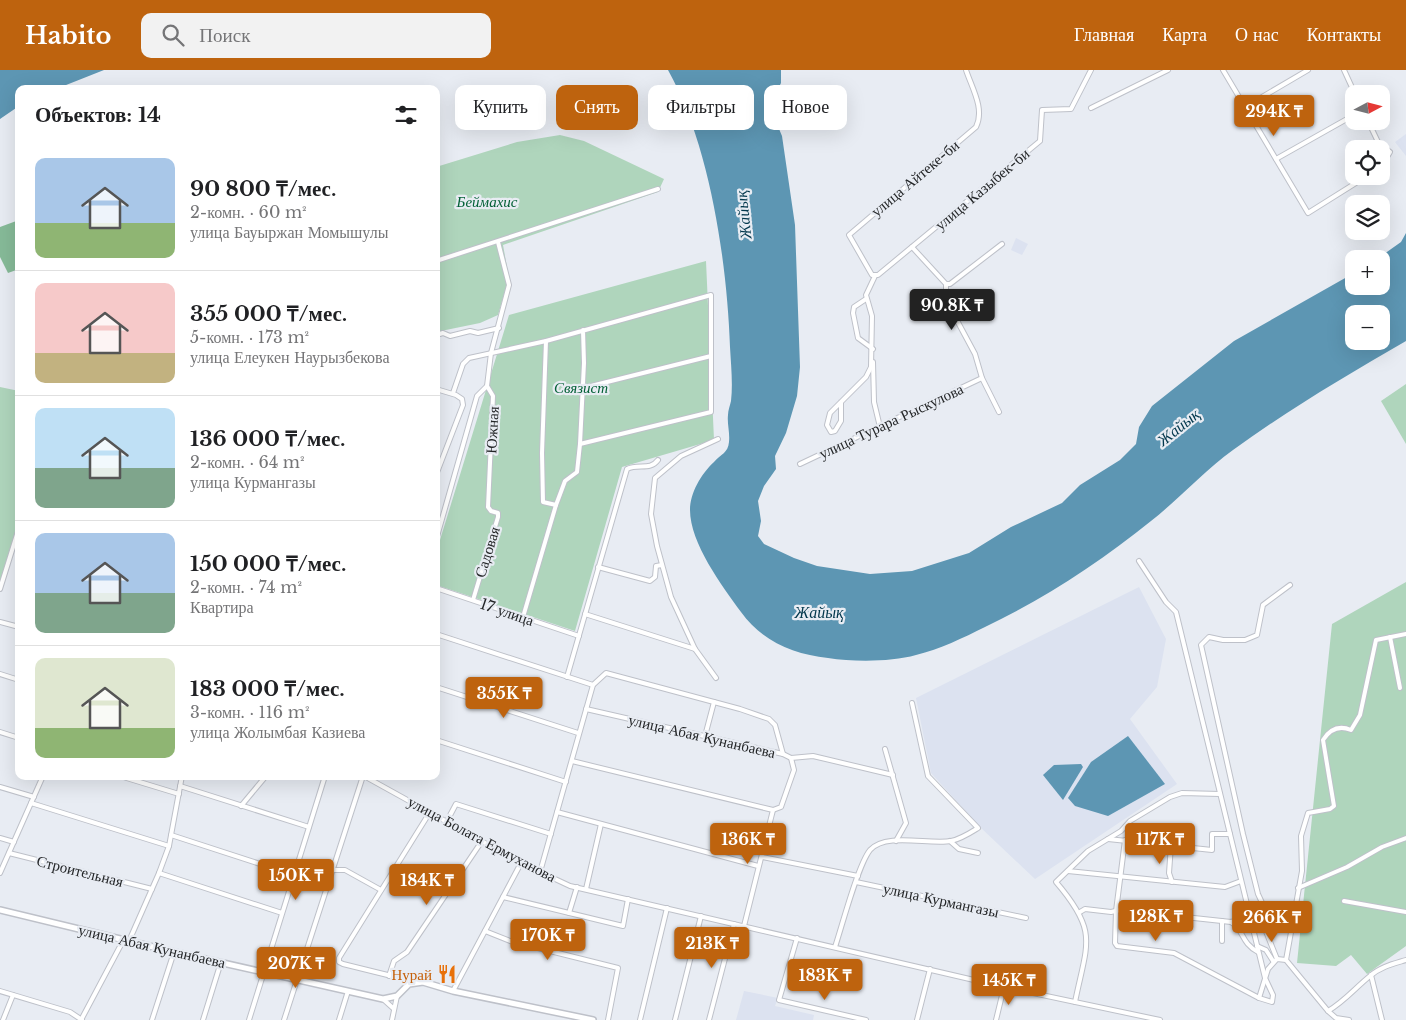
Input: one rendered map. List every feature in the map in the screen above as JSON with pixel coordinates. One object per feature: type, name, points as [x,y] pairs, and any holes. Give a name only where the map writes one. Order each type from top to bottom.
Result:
[{"type":"street","name":"улица Айтеке-би","points":[[876,275],[872,275],[849,235],[976,127],[980,119],[980,109],[966,70]]},
{"type":"street","name":"улица Казыбек-би","points":[[876,275],[1040,142],[1042,110],[1071,109],[1091,70]]},
{"type":"street","points":[[1091,108],[1168,70]]},
{"type":"street","points":[[1223,70],[1308,213],[1353,185]]},
{"type":"street","points":[[1245,107],[1308,70]]},
{"type":"street","points":[[1344,70],[1351,85]]},
{"type":"street","points":[[1276,159],[1345,120]]},
{"type":"street","points":[[440,260],[658,189]]},
{"type":"street","name":"Южная","points":[[489,509],[494,396],[487,386],[491,353],[509,285],[498,242]]},
{"type":"street","points":[[946,284],[950,284],[1002,244]]},
{"type":"street","points":[[912,247],[946,284],[946,300],[975,354],[982,378],[999,412]]},
{"type":"street","points":[[876,275],[866,290],[866,299],[872,316],[875,375],[874,402],[880,427]]},
{"type":"street","points":[[454,394],[466,360],[711,294],[711,412],[580,444]]},
{"type":"street","points":[[866,299],[854,307],[853,313],[858,338],[873,349]]},
{"type":"street","points":[[440,334],[450,336],[470,331],[478,334],[499,328]]},
{"type":"street","points":[[523,617],[556,505],[565,482],[577,472],[580,444],[583,330]]},
{"type":"street","points":[[546,340],[542,453],[544,502],[556,505]]},
{"type":"street","points":[[582,386],[587,387],[711,356]]},
{"type":"street","points":[[841,402],[841,421],[835,431],[831,432],[828,430],[826,421],[830,412],[866,377],[873,360]]},
{"type":"street","name":"улица Турара Рыскулова","points":[[800,464],[982,378]]},
{"type":"street","points":[[440,526],[476,396],[487,386]]},
{"type":"street","points":[[440,390],[454,394],[462,399],[462,406],[440,464]]},
{"type":"street","points":[[716,678],[695,649],[670,596],[651,514],[656,478],[681,456],[718,439]]},
{"type":"street","points":[[567,677],[627,469],[634,465],[648,467],[654,465],[658,460]]},
{"type":"street","name":"Садовая","points":[[472,600],[498,517],[498,513],[489,509]]},
{"type":"street","points":[[0,589],[15,541]]},
{"type":"street","points":[[1125,840],[1116,910],[1114,940],[1117,946],[1174,953],[1259,998],[1268,1002],[1274,999],[1264,978],[1176,612],[1166,602],[1139,561]]},
{"type":"street","points":[[598,567],[650,581],[655,577],[656,566],[662,565]]},
{"type":"street","points":[[1259,998],[1264,978],[1275,960],[1265,929],[1264,907],[1258,894],[1243,834],[1201,645],[1209,637],[1223,640],[1245,640],[1257,635],[1263,605],[1290,584]]},
{"type":"street","name":"17 улица","points":[[440,589],[578,636]]},
{"type":"street","points":[[585,614],[695,649]]},
{"type":"street","points":[[0,622],[15,626]]},
{"type":"street","points":[[1349,1020],[1336,1018],[1328,1011],[1286,960],[1302,871],[1301,836],[1308,813],[1330,809],[1334,806],[1322,740],[1335,728],[1343,727],[1351,730],[1360,715],[1376,640],[1406,634]]},
{"type":"street","points":[[440,635],[593,685]]},
{"type":"street","points":[[1390,637],[1400,688]]},
{"type":"street","points":[[540,872],[593,685],[606,673],[769,719],[775,726],[783,754]]},
{"type":"street","points":[[0,674],[15,679]]},
{"type":"street","points":[[440,688],[578,733]]},
{"type":"street","points":[[705,736],[714,702]]},
{"type":"street","points":[[835,947],[858,876],[868,852],[877,844],[896,841],[950,841],[978,828],[928,776],[912,703]]},
{"type":"street","name":"улица Абая Кунанбаева","points":[[586,709],[783,754],[792,758],[794,770],[781,807],[773,810]]},
{"type":"street","points":[[0,732],[15,737]]},
{"type":"street","points":[[440,741],[566,782]]},
{"type":"street","points":[[885,749],[906,822],[896,841]]},
{"type":"street","points":[[792,758],[813,756],[893,775]]},
{"type":"street","points":[[572,761],[773,810],[744,926]]},
{"type":"street","points":[[0,873],[41,780]]},
{"type":"street","points":[[133,780],[179,794]]},
{"type":"street","points":[[0,991],[70,1012],[82,1020],[126,940],[159,873],[169,846],[181,780]]},
{"type":"street","points":[[241,806],[263,780]]},
{"type":"street","points":[[249,1020],[324,780]]},
{"type":"street","points":[[284,1020],[362,780]]},
{"type":"street","name":"улица Болата Ермуханова","points":[[370,780],[521,863],[577,887],[1004,987],[1160,1020]]},
{"type":"street","points":[[180,786],[309,827]]},
{"type":"street","points":[[0,787],[34,797]]},
{"type":"street","points":[[1075,1002],[1087,948],[1085,926],[1080,912],[1056,882],[1088,851],[1121,831],[1130,820],[1170,796],[1182,793],[1220,794]]},
{"type":"street","points":[[30,803],[169,846]]},
{"type":"street","points":[[446,821],[456,804],[551,834]]},
{"type":"street","points":[[430,812],[339,958],[339,962],[389,976],[433,984],[453,991],[593,1020]]},
{"type":"street","points":[[557,812],[758,866]]},
{"type":"street","points":[[586,889],[601,824]]},
{"type":"street","points":[[1108,839],[1212,850],[1212,834],[1230,834]]},
{"type":"street","points":[[171,835],[294,875]]},
{"type":"street","points":[[0,838],[14,842]]},
{"type":"street","points":[[1298,888],[1347,867],[1382,847],[1406,838]]},
{"type":"street","points":[[389,976],[394,961],[407,952],[482,841]]},
{"type":"street","points":[[950,841],[959,849],[978,853]]},
{"type":"street","points":[[1171,845],[1169,873],[1172,882]]},
{"type":"street","name":"Строительная","points":[[9,853],[152,889]]},
{"type":"street","points":[[762,857],[858,876]]},
{"type":"street","points":[[453,991],[521,863]]},
{"type":"street","points":[[332,870],[345,870],[381,890]]},
{"type":"street","points":[[1068,872],[1226,887],[1241,882]]},
{"type":"street","points":[[159,873],[282,913]]},
{"type":"street","name":"улица Курмангазы","points":[[856,882],[1026,918]]},
{"type":"street","points":[[569,913],[577,887]]},
{"type":"street","points":[[503,897],[623,926],[628,899]]},
{"type":"street","points":[[1344,901],[1406,912]]},
{"type":"street","points":[[640,1020],[667,908]]},
{"type":"street","points":[[1080,912],[1085,909],[1116,910],[1231,922],[1250,916]]},
{"type":"street","name":"улица Абая Кунанбаева","points":[[0,910],[174,952],[383,999],[397,996],[416,982]]},
{"type":"street","points":[[675,1020],[701,916]]},
{"type":"street","points":[[1222,921],[1222,941]]},
{"type":"street","points":[[1231,922],[1239,928],[1248,946],[1258,952]]},
{"type":"street","points":[[709,1020],[734,924]]},
{"type":"street","points":[[485,931],[510,941],[618,968],[608,1020]]},
{"type":"street","points":[[797,938],[779,1000],[866,1020]]},
{"type":"street","points":[[1257,946],[1266,950],[1275,960],[1286,960]]},
{"type":"street","points":[[152,1020],[174,952]]},
{"type":"street","points":[[1328,1011],[1354,993],[1371,975],[1387,966],[1406,960]]},
{"type":"street","points":[[203,1020],[221,962]]},
{"type":"street","points":[[917,1020],[930,969]]},
{"type":"street","points":[[1371,975],[1382,1020]]},
{"type":"street","points":[[996,1020],[1004,987]]},
{"type":"street","points":[[339,1020],[348,991]]},
{"type":"street","points":[[3,1020],[13,995]]},
{"type":"street","points":[[392,1020],[397,996]]},
{"type":"street","points":[[383,999],[394,1010]]},
{"type":"shaded area","points":[[1406,134],[1406,156],[1395,142]]},
{"type":"shaded area","points":[[1016,238],[1028,244],[1022,255],[1011,250]]},
{"type":"shaded area","points":[[1139,587],[1166,639],[1157,687],[1130,719],[1177,784],[1035,879],[980,827],[931,773],[916,698]]},
{"type":"shaded area","points":[[744,991],[778,998],[775,1006],[814,1015],[813,1020],[736,1020]]},
{"type":"green space","name":"Беймахис","points":[[560,135],[584,141],[664,179],[658,192],[503,245],[509,278],[498,315],[480,323],[440,331],[440,166],[517,142]]},
{"type":"green space","points":[[15,221],[15,270],[8,273],[0,257],[0,227]]},
{"type":"green space","name":"Связист","points":[[706,261],[714,440],[622,467],[575,631],[440,586],[440,540],[509,315]]},
{"type":"green space","points":[[1406,384],[1406,444],[1381,401]]},
{"type":"green space","points":[[0,387],[15,390],[15,536],[0,587]]},
{"type":"green space","points":[[1406,582],[1406,946],[1367,974],[1351,955],[1336,966],[1297,963],[1332,624]]},
{"type":"water","points":[[0,70],[104,70],[66,85],[15,85],[15,109],[0,119]]},
{"type":"water","name":"Жайық","points":[[668,70],[781,70],[780,85],[764,85],[764,130],[780,130],[782,136],[795,225],[800,367],[797,396],[786,433],[775,456],[776,469],[764,486],[758,501],[761,521],[758,536],[764,544],[817,566],[870,574],[912,571],[969,553],[1011,527],[1062,503],[1080,485],[1120,460],[1136,444],[1139,427],[1152,406],[1234,341],[1345,278],[1345,295],[1390,295],[1390,250],[1401,242],[1406,233],[1406,341],[1318,393],[1254,435],[1222,458],[1161,512],[1112,551],[1050,592],[1007,616],[925,653],[895,659],[861,661],[803,653],[779,644],[749,622],[708,564],[691,523],[690,504],[697,484],[705,472],[726,451],[728,446],[728,411],[731,401],[732,381],[725,278],[720,242],[714,205],[694,130],[754,130],[754,85],[676,85]]},
{"type":"water","points":[[1128,736],[1165,784],[1108,816],[1075,806],[1068,798],[1091,762]]},
{"type":"water","points":[[1081,764],[1083,767],[1063,800],[1043,775],[1054,765]]},
{"type":"place","name":"Нурай","points":[[447,974]]}]
